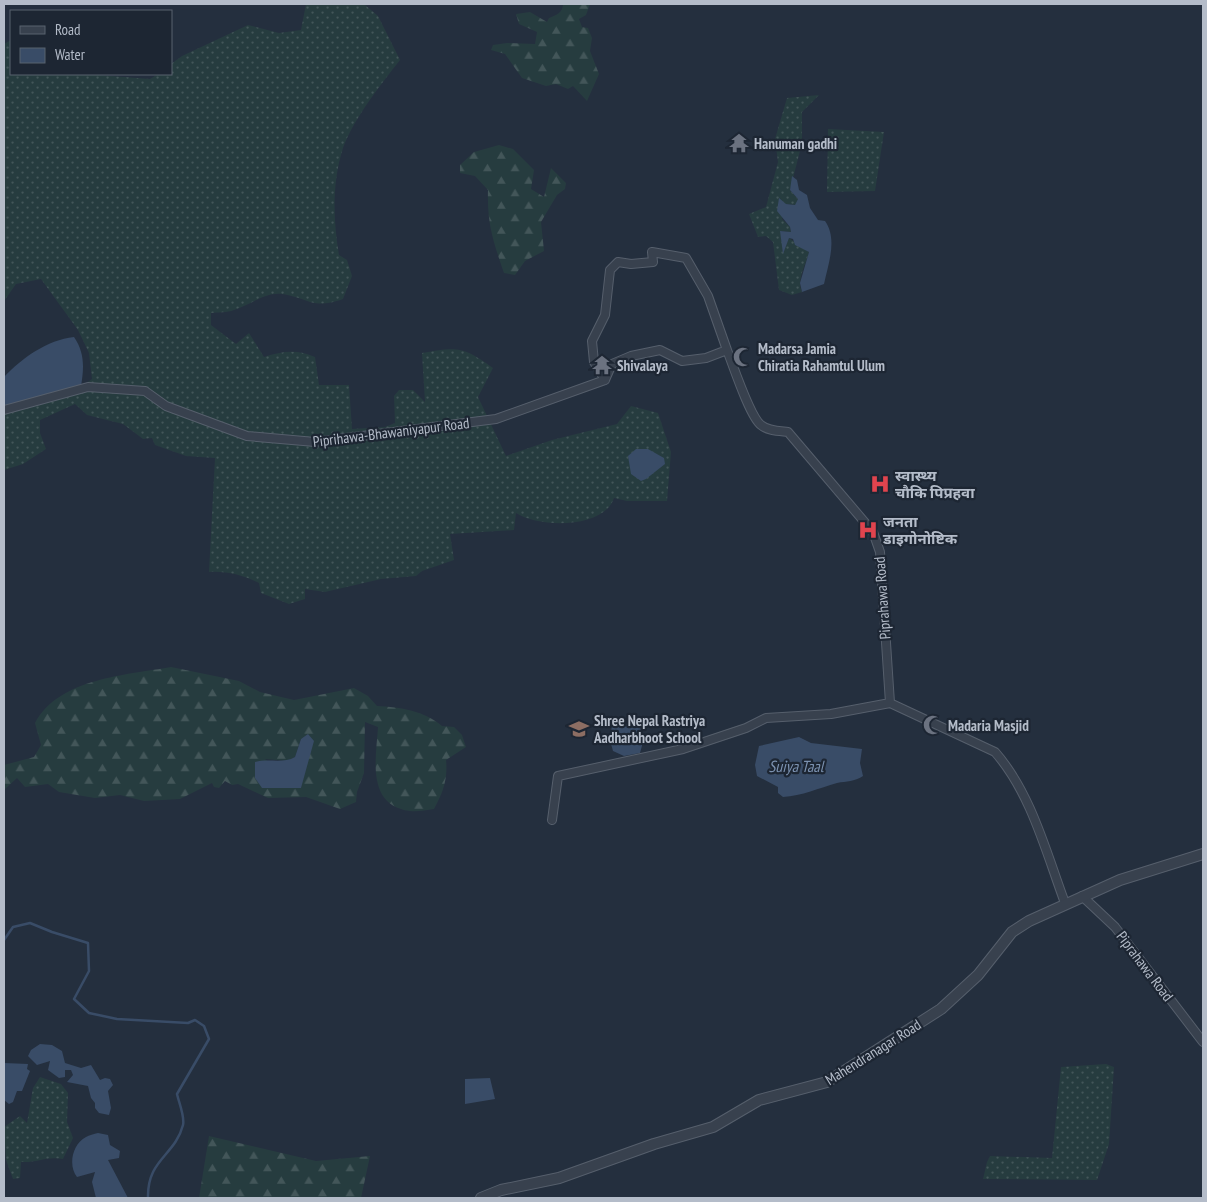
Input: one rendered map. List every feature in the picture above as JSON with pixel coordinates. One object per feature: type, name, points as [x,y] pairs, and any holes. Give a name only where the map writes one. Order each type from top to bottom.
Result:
[{"type":"street","points":[[652,252],[686,258],[708,296],[726,350],[706,358],[682,361],[660,350],[631,356],[612,364],[605,380],[594,362],[592,341],[605,315],[610,270],[618,262],[631,264],[653,262],[652,252]]},
{"type":"street","name":"Piprahawa Road","points":[[726,350],[751,411],[759,424],[768,429],[788,432],[873,532],[880,552],[890,703]]},
{"type":"street","name":"Piprihawa-Bhawaniyapur Road","points":[[4,410],[88,387],[145,391],[166,406],[247,436],[315,442],[496,419],[605,380]]},
{"type":"street","points":[[552,820],[558,776],[683,749],[746,728],[766,718],[831,714],[890,703],[995,752],[1006,764],[1024,794],[1065,903]]},
{"type":"street","name":"Mahendranagar Road","points":[[481,1198],[502,1190],[560,1178],[654,1144],[713,1127],[759,1100],[827,1082],[942,1009],[978,975],[1012,932],[1029,921],[1065,903],[1120,880],[1203,854]]},
{"type":"street","name":"Piprahawa Road","points":[[1082,896],[1116,927],[1203,1042]]},
{"type":"green space","points":[[306,4],[364,4],[378,16],[400,60],[360,114],[343,148],[339,161],[335,188],[337,242],[339,255],[347,260],[352,276],[343,299],[317,303],[282,294],[270,295],[231,311],[211,313],[211,325],[236,344],[249,333],[264,357],[290,352],[309,354],[315,357],[319,385],[349,385],[352,429],[385,427],[395,423],[394,396],[399,390],[413,390],[425,402],[422,353],[452,349],[466,352],[493,368],[478,397],[506,456],[552,440],[617,424],[631,406],[658,413],[671,452],[667,501],[627,501],[614,498],[608,508],[598,516],[570,523],[540,521],[526,518],[516,513],[514,530],[450,534],[454,560],[422,571],[416,576],[381,579],[325,592],[305,589],[305,599],[289,604],[261,593],[259,583],[253,580],[229,573],[209,572],[215,458],[186,456],[155,445],[152,438],[143,439],[123,424],[87,415],[75,404],[40,420],[40,433],[46,449],[23,464],[4,470],[4,410],[77,390],[92,379],[89,353],[78,330],[41,279],[16,284],[4,301],[4,44],[10,41],[10,75],[98,75],[150,79],[156,75],[172,75],[172,63],[182,56],[248,25],[279,33],[301,30]]},
{"type":"green space","points":[[563,4],[590,4],[586,15],[579,19],[582,27],[588,28],[592,38],[590,51],[599,74],[587,101],[573,86],[568,89],[556,84],[546,86],[522,78],[505,54],[491,50],[493,45],[507,43],[535,44],[537,32],[519,24],[516,14],[530,12],[547,22],[549,18],[560,12]]},
{"type":"green space","points":[[819,95],[802,112],[802,143],[790,190],[798,199],[796,205],[786,204],[782,219],[790,227],[791,232],[781,231],[783,253],[789,238],[809,252],[801,277],[800,287],[802,292],[792,295],[779,290],[773,242],[766,236],[758,237],[749,214],[766,207],[778,162],[775,139],[787,98]]},
{"type":"green space","points":[[828,129],[884,132],[875,191],[827,192]]},
{"type":"green space","points":[[499,145],[513,149],[534,170],[531,189],[544,197],[551,168],[566,183],[565,189],[557,195],[541,222],[544,251],[525,261],[515,275],[504,273],[497,251],[490,223],[488,190],[475,176],[460,173],[460,165],[474,152]]},
{"type":"green space","points":[[171,667],[239,681],[260,692],[294,700],[354,688],[368,696],[377,706],[394,707],[420,713],[442,726],[454,727],[462,735],[466,747],[446,760],[444,786],[434,809],[419,811],[410,811],[396,807],[386,800],[380,790],[377,779],[378,727],[365,722],[364,773],[357,792],[356,802],[340,809],[306,797],[268,798],[238,784],[232,785],[225,781],[219,788],[214,787],[212,783],[180,799],[144,801],[120,795],[95,798],[59,792],[48,784],[25,787],[17,778],[4,790],[4,765],[34,757],[41,745],[35,723],[46,708],[60,696],[96,681],[115,676]],"holes":[[[301,739],[301,788],[265,759],[288,761],[295,757]]]},
{"type":"green space","points":[[1106,1064],[1114,1067],[1109,1144],[1097,1180],[983,1179],[990,1156],[1052,1158],[1061,1067]]},
{"type":"green space","points":[[40,1077],[61,1084],[68,1093],[67,1122],[73,1138],[63,1159],[52,1158],[21,1162],[20,1178],[13,1179],[6,1160],[4,1127],[20,1116],[27,1123],[33,1088]]},
{"type":"green space","points":[[209,1136],[316,1161],[370,1156],[361,1198],[199,1198]]},
{"type":"water","points":[[792,176],[797,180],[799,190],[807,195],[810,208],[818,220],[825,221],[831,236],[830,260],[824,284],[802,292],[800,283],[809,252],[795,245],[793,239],[789,238],[783,254],[780,231],[791,232],[790,227],[777,211],[779,198],[786,204],[795,205],[798,199],[790,190]]},
{"type":"water","points":[[74,337],[78,343],[83,361],[81,386],[4,406],[4,377],[11,370],[45,346]]},
{"type":"water","points":[[636,449],[648,449],[664,458],[665,464],[641,481],[631,474],[628,456]]},
{"type":"water","points":[[637,723],[640,725],[643,742],[640,753],[624,756],[613,751],[610,740],[612,725]]},
{"type":"water","points":[[308,734],[314,741],[301,788],[262,788],[255,778],[255,762],[286,760],[295,757],[301,739]]},
{"type":"water","name":"Suiya Taal","points":[[799,737],[811,743],[862,749],[860,763],[863,776],[783,797],[778,793],[778,787],[757,776],[755,765],[759,746]]},
{"type":"water","points":[[40,1044],[52,1045],[62,1051],[65,1063],[81,1068],[91,1065],[100,1080],[110,1079],[113,1085],[108,1091],[111,1108],[109,1115],[99,1113],[95,1108],[95,1103],[91,1098],[88,1086],[67,1082],[73,1075],[71,1070],[65,1070],[65,1077],[59,1078],[48,1070],[50,1061],[37,1065],[28,1056],[31,1050]]},
{"type":"water","points":[[4,1063],[28,1064],[27,1069],[30,1071],[22,1091],[17,1091],[13,1102],[9,1104],[4,1100]]},
{"type":"water","points":[[490,1078],[495,1099],[465,1104],[465,1079]]},
{"type":"water","points":[[98,1133],[108,1135],[110,1145],[120,1151],[119,1158],[108,1160],[128,1198],[96,1198],[92,1182],[95,1172],[77,1177],[74,1172],[72,1161],[77,1145],[87,1136]]},
{"type":"waterway","points":[[4,940],[13,927],[30,923],[88,943],[89,971],[74,999],[89,1013],[117,1019],[188,1023],[195,1020],[204,1026],[209,1039],[177,1094],[183,1114],[183,1125],[174,1144],[152,1174],[148,1198]]},
{"type":"place","name":"Hanuman gadhi","points":[[739,143]]},
{"type":"place","name":"Madarsa Jamia Chiratia Rahamtul Ulum","points":[[743,357]]},
{"type":"place","name":"Shivalaya","points":[[602,365]]},
{"type":"place","name":"स्वास्थ्य चाैकि पिप्रहवा","points":[[880,484]]},
{"type":"place","name":"जनता डाइगोनोष्टिक","points":[[868,530]]},
{"type":"place","name":"Madaria Masjid","points":[[933,725]]},
{"type":"place","name":"Shree Nepal Rastriya Aadharbhoot School","points":[[579,729]]}]
